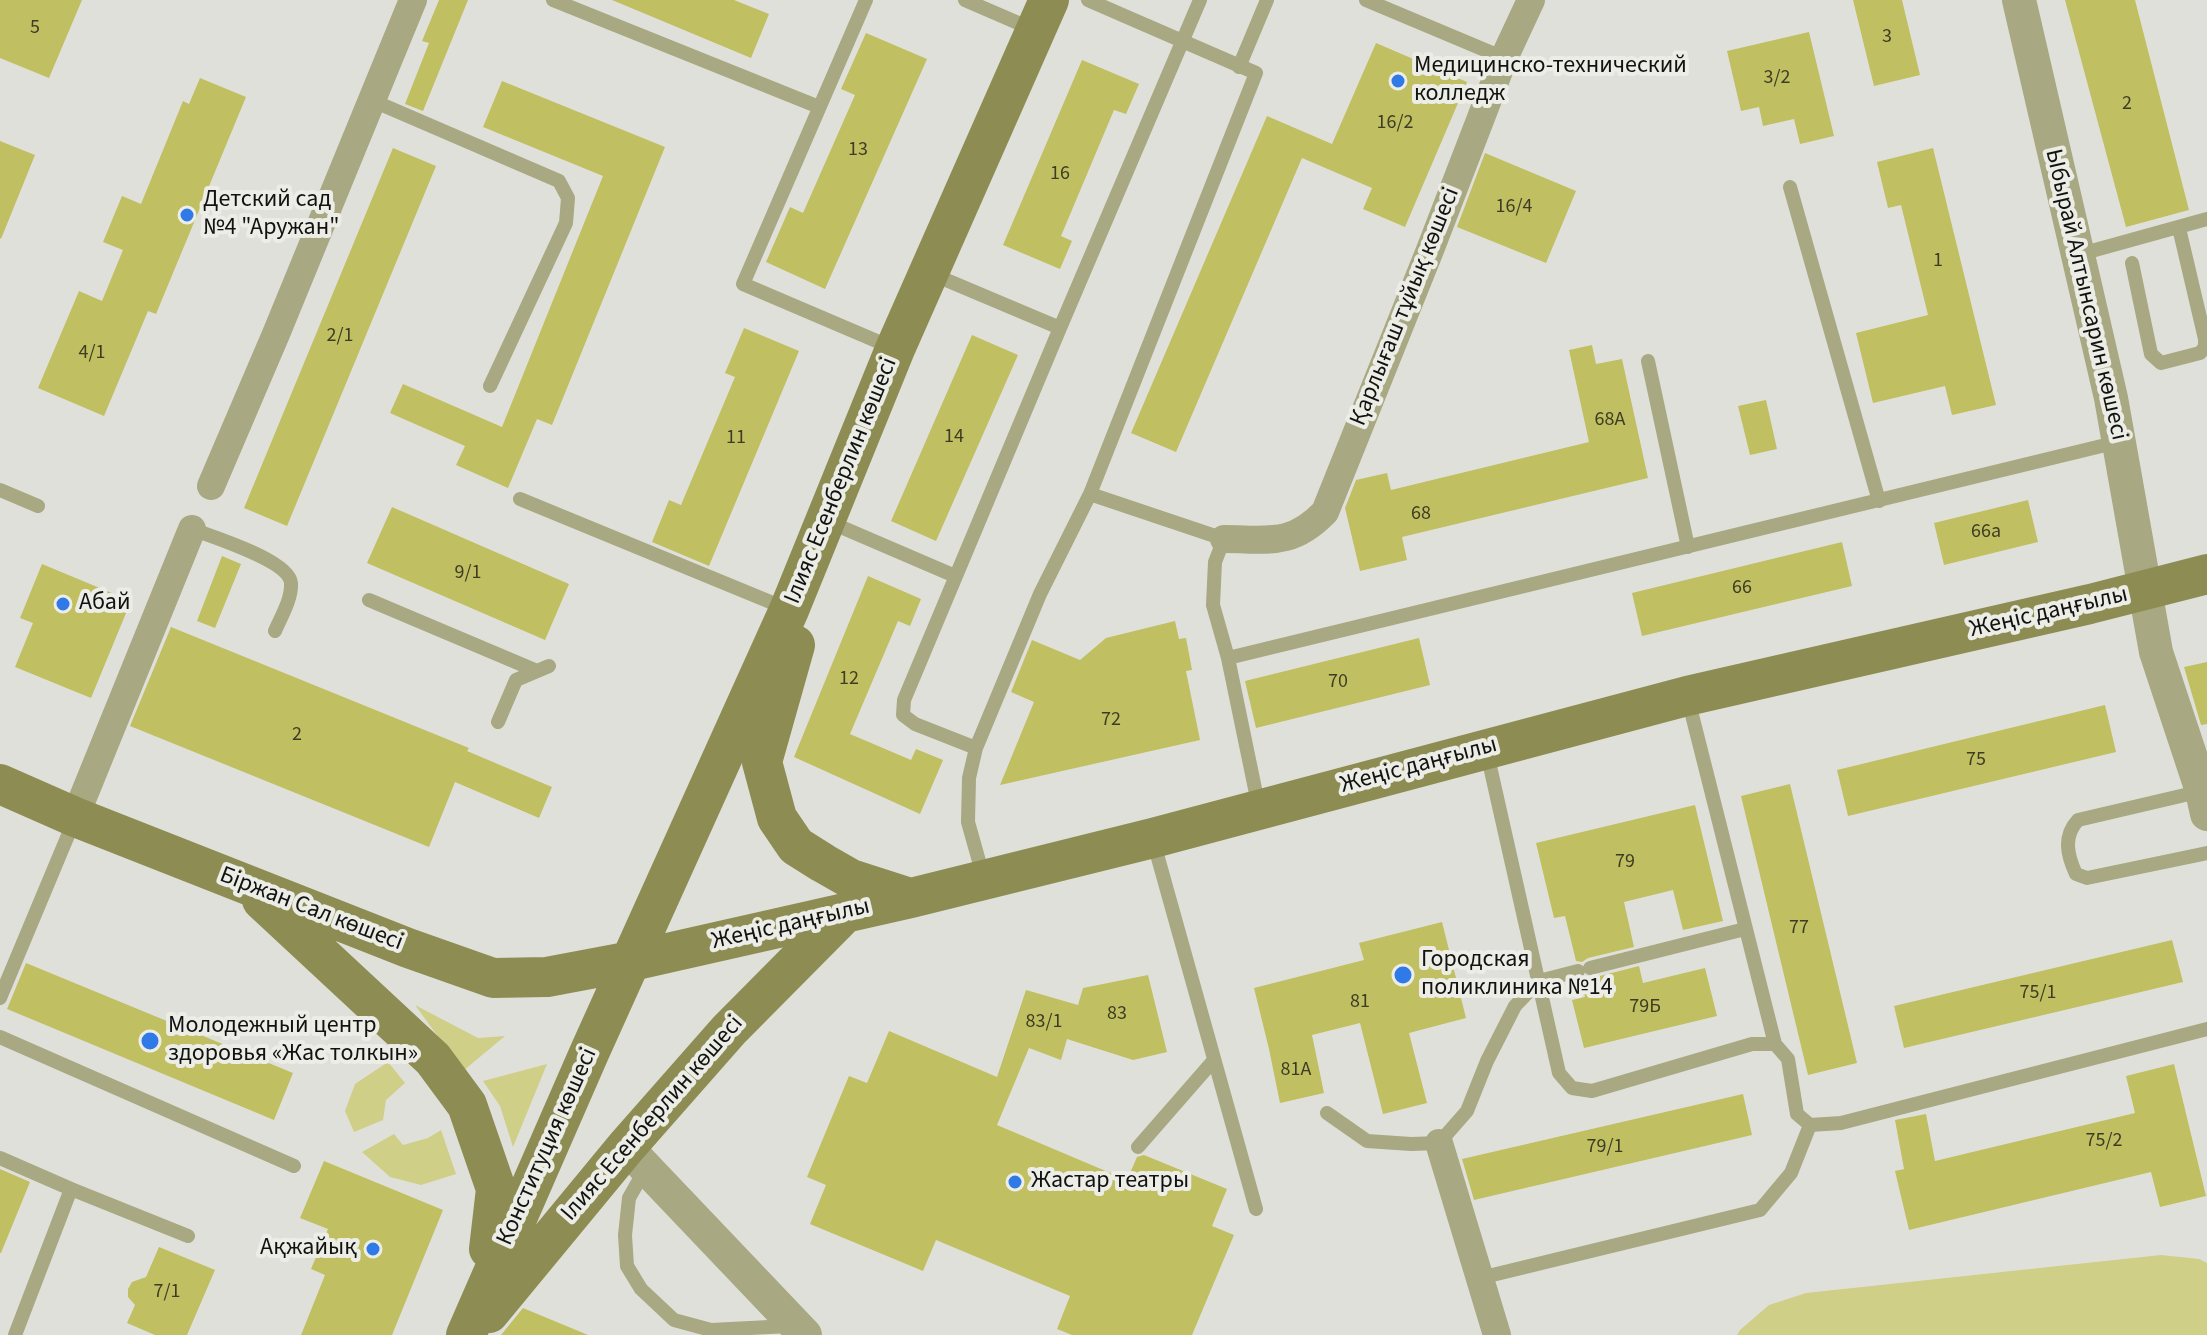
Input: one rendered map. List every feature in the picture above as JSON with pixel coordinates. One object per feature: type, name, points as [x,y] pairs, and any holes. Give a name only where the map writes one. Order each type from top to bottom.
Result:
[{"type":"main road","name":"Ілияс Есенберлин көшесі","points":[[632,961],[789,610],[895,349],[1042,15]]},
{"type":"main road","points":[[824,529],[798,637],[762,762],[777,818],[796,846],[851,879],[911,898]]},
{"type":"main road","name":"Жеңіс даңғылы","points":[[632,961],[911,898],[1153,838],[1687,696],[2207,574]]},
{"type":"main road","name":"Біржан Сал көшесі","points":[[0,784],[245,884],[493,978],[547,977],[632,961]]},
{"type":"main road","points":[[245,884],[433,1059],[467,1105],[496,1189],[481,1297]]},
{"type":"main road","name":"Ілияс Есенберлин көшесі","points":[[468,1335],[636,1157],[729,1030],[845,913]]},
{"type":"main road","name":"Конституция көшесі","points":[[468,1335],[481,1297],[632,961]]},
{"type":"street","name":"Қарлығаш тұйық көшесі","points":[[1224,539],[1282,539],[1309,528],[1325,512],[1504,58],[1531,0]]},
{"type":"street","name":"Ыбырай Алтынсарин көшесі","points":[[2019,0],[2111,398],[2156,652],[2198,755],[2205,802]]},
{"type":"street","points":[[211,486],[371,100],[404,3]]},
{"type":"street","points":[[75,817],[192,529]]},
{"type":"street","points":[[1439,1143],[1497,1335]]},
{"type":"street","points":[[636,1157],[801,1330]]},
{"type":"lane","points":[[553,0],[819,107]]},
{"type":"lane","points":[[866,0],[743,284],[895,349]]},
{"type":"lane","points":[[965,0],[1042,15]]},
{"type":"lane","points":[[984,880],[968,822],[969,778],[976,748],[1040,594],[1090,494],[1256,73],[1088,0]]},
{"type":"lane","points":[[976,748],[915,724],[903,715],[904,700],[1200,0]]},
{"type":"lane","points":[[1239,67],[1267,0]]},
{"type":"lane","points":[[1366,0],[1504,58]]},
{"type":"lane","points":[[371,100],[559,181],[568,198],[566,223],[490,386]]},
{"type":"lane","points":[[1790,187],[1879,501]]},
{"type":"lane","points":[[2076,255],[2207,219]]},
{"type":"lane","points":[[2132,263],[2151,354],[2161,363],[2200,353],[2205,347],[2205,339],[2179,228]]},
{"type":"lane","points":[[929,273],[1060,328]]},
{"type":"lane","points":[[1648,361],[1688,547]]},
{"type":"lane","points":[[1228,658],[2119,441]]},
{"type":"lane","points":[[0,490],[38,506]]},
{"type":"lane","points":[[1090,494],[1224,539],[1215,562],[1213,605],[1228,658],[1259,808]]},
{"type":"lane","points":[[520,499],[789,610]]},
{"type":"lane","points":[[192,529],[260,555],[288,574],[291,584],[288,601],[275,631]]},
{"type":"lane","points":[[824,529],[955,576]]},
{"type":"lane","points":[[369,600],[543,668],[516,680],[498,722]]},
{"type":"lane","points":[[1687,696],[1775,1044],[1788,1059],[1797,1114],[1810,1125],[1841,1123],[2207,1029]]},
{"type":"lane","points":[[1486,749],[1559,1073],[1572,1088],[1592,1091],[1752,1044],[1775,1044]]},
{"type":"lane","points":[[2205,802],[2078,820],[2070,829],[2068,840],[2069,859],[2076,874],[2087,878],[2207,853]]},
{"type":"lane","points":[[0,998],[75,817]]},
{"type":"lane","points":[[1153,838],[1256,1209]]},
{"type":"lane","points":[[1327,1113],[1367,1141],[1439,1143],[1467,1111],[1487,1061],[1515,1006],[1539,981],[1745,929]]},
{"type":"lane","points":[[0,1037],[294,1166]]},
{"type":"lane","points":[[1138,1147],[1214,1060]]},
{"type":"lane","points":[[1480,1278],[1760,1210],[1791,1173],[1810,1125]]},
{"type":"lane","points":[[636,1157],[625,1235],[627,1266],[641,1289],[674,1320],[711,1330],[801,1330]]},
{"type":"lane","points":[[0,1158],[188,1236]]},
{"type":"lane","points":[[15,1335],[71,1189]]},
{"type":"shaded area","points":[[415,1005],[478,1038],[505,1036],[463,1071]]},
{"type":"shaded area","points":[[388,1062],[405,1083],[386,1100],[383,1120],[354,1132],[345,1111],[355,1084]]},
{"type":"shaded area","points":[[547,1064],[513,1147],[500,1106],[483,1081]]},
{"type":"shaded area","points":[[441,1130],[456,1174],[421,1185],[390,1177],[362,1152],[394,1134],[403,1145],[428,1138]]},
{"type":"shaded area","points":[[2161,1255],[2199,1259],[2207,1263],[2207,1335],[1737,1335],[1769,1305],[1806,1293]]},
{"type":"building","points":[[0,0],[82,0],[49,78],[0,58]]},
{"type":"building","points":[[439,0],[468,0],[423,111],[405,104],[429,43],[422,41]]},
{"type":"building","points":[[612,0],[734,0],[769,14],[751,58]]},
{"type":"building","points":[[1853,0],[1902,0],[1920,75],[1874,86]]},
{"type":"building","points":[[2065,0],[2135,0],[2189,210],[2126,227]]},
{"type":"building","points":[[1809,32],[1834,136],[1800,144],[1794,119],[1763,126],[1759,107],[1741,111],[1727,51]]},
{"type":"building","points":[[866,33],[927,59],[825,289],[766,262],[790,207],[803,213],[855,95],[841,89]]},
{"type":"building","points":[[1376,43],[1467,82],[1405,227],[1363,209],[1372,188],[1302,158],[1176,452],[1131,433],[1267,116],[1332,144]]},
{"type":"building","points":[[1082,60],[1139,84],[1126,114],[1114,110],[1061,236],[1072,241],[1060,269],[1003,245]]},
{"type":"building","points":[[200,78],[246,97],[156,314],[148,311],[104,416],[38,388],[79,291],[102,301],[123,250],[103,242],[122,196],[141,204],[183,101],[189,104]]},
{"type":"building","points":[[502,81],[665,147],[552,425],[537,419],[508,488],[456,465],[465,446],[390,413],[403,384],[502,427],[603,176],[483,127]]},
{"type":"building","points":[[0,141],[35,155],[1,239],[0,238]]},
{"type":"building","points":[[393,148],[436,166],[287,526],[244,508]]},
{"type":"building","points":[[1933,148],[1996,405],[1952,415],[1945,386],[1873,403],[1856,333],[1928,315],[1901,205],[1888,208],[1877,162]]},
{"type":"building","points":[[1485,153],[1576,191],[1546,263],[1457,227]]},
{"type":"building","points":[[744,328],[799,351],[709,566],[652,542],[669,500],[681,505],[735,377],[725,373]]},
{"type":"building","points":[[972,335],[1018,355],[936,541],[891,521]]},
{"type":"building","points":[[1592,345],[1596,364],[1622,359],[1648,478],[1402,537],[1407,560],[1360,571],[1345,508],[1356,480],[1387,473],[1391,490],[1589,442],[1569,350]]},
{"type":"building","points":[[1766,400],[1777,449],[1750,455],[1738,406]]},
{"type":"building","points":[[2028,500],[2038,542],[1944,565],[1934,523]]},
{"type":"building","points":[[392,507],[569,584],[545,640],[367,563]]},
{"type":"building","points":[[1842,542],[1852,586],[1642,636],[1632,593]]},
{"type":"building","points":[[222,556],[241,564],[215,628],[197,621]]},
{"type":"building","points":[[42,564],[131,601],[91,698],[15,667],[33,623],[20,618]]},
{"type":"building","points":[[868,576],[921,599],[910,626],[898,621],[850,734],[911,760],[916,749],[943,760],[920,814],[794,757]]},
{"type":"building","points":[[1175,621],[1179,639],[1186,638],[1192,670],[1186,671],[1200,740],[1000,785],[1034,702],[1011,692],[1032,640],[1080,660],[1106,638]]},
{"type":"building","points":[[171,627],[469,748],[467,751],[552,787],[539,818],[455,782],[429,847],[130,726]]},
{"type":"building","points":[[1419,638],[1430,685],[1256,728],[1245,681]]},
{"type":"building","points":[[2207,662],[2207,724],[2201,725],[2184,667]]},
{"type":"building","points":[[2105,705],[2116,752],[1848,816],[1837,770]]},
{"type":"building","points":[[1790,784],[1857,1063],[1808,1075],[1741,796]]},
{"type":"building","points":[[1695,805],[1723,921],[1683,930],[1673,890],[1624,902],[1634,947],[1576,961],[1565,916],[1554,918],[1536,843]]},
{"type":"building","points":[[1442,922],[1466,1018],[1409,1033],[1427,1103],[1383,1114],[1360,1023],[1312,1035],[1324,1093],[1280,1103],[1254,988],[1364,960],[1359,943]]},
{"type":"building","points":[[2172,940],[2183,982],[1904,1048],[1894,1006]]},
{"type":"building","name":"Молодежный центр здоровья «Жас толкын»","points":[[26,963],[293,1073],[274,1120],[7,1009]]},
{"type":"building","points":[[1639,966],[1643,983],[1705,968],[1717,1016],[1584,1048],[1572,1000],[1585,997],[1581,981],[1586,977]]},
{"type":"building","name":"Жастар театры","points":[[1148,975],[1167,1052],[1133,1060],[1067,1039],[1061,1060],[1029,1048],[997,1125],[1127,1180],[1137,1157],[1144,1155],[1227,1189],[1212,1226],[1234,1235],[1192,1335],[1072,1335],[1057,1329],[1070,1296],[936,1240],[923,1271],[810,1224],[826,1185],[807,1177],[849,1076],[867,1083],[889,1031],[997,1077],[1026,990],[1078,1005],[1083,988]]},
{"type":"building","points":[[2174,1064],[2206,1196],[2160,1207],[2151,1172],[1909,1230],[1895,1171],[1904,1169],[1895,1120],[1926,1114],[1935,1161],[2135,1113],[2126,1076]]},
{"type":"building","points":[[1743,1094],[1752,1135],[1474,1200],[1462,1159]]},
{"type":"building","name":"Ақжайық","points":[[324,1161],[443,1210],[392,1335],[301,1335],[325,1275],[311,1269],[328,1229],[300,1218]]},
{"type":"building","points":[[0,1169],[30,1182],[1,1253],[0,1253]]},
{"type":"building","points":[[159,1247],[215,1270],[187,1335],[155,1335],[127,1323],[135,1305],[128,1297],[128,1289],[132,1282],[146,1277]]},
{"type":"building","points":[[523,1308],[588,1335],[501,1335]]},
{"type":"place","name":"Медицинско-технический колледж","points":[[1398,81]]},
{"type":"place","name":"Детский сад №4 \"Аружан\"","points":[[187,215]]},
{"type":"place","name":"Абай","points":[[63,604]]},
{"type":"place","name":"Городская поликлиника №14","points":[[1403,975]]},
{"type":"place","name":"Молодежный центр здоровья «Жас толкын»","points":[[150,1041]]},
{"type":"place","name":"Жастар театры","points":[[1015,1182]]},
{"type":"place","name":"Ақжайық","points":[[373,1249]]}]
